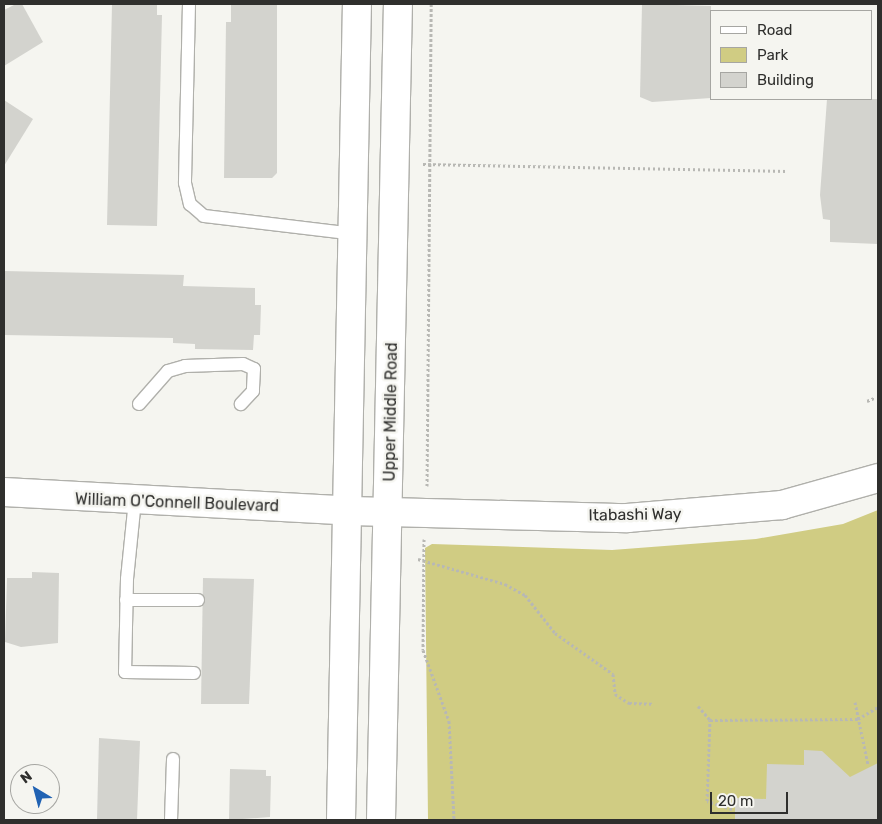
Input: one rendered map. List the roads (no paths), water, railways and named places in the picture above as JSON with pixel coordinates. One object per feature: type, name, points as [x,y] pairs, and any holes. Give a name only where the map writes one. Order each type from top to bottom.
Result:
[{"type":"main road","points":[[341,820],[350,511],[357,4]]},
{"type":"main road","name":"Upper Middle Road","points":[[381,820],[398,4]]},
{"type":"main road","name":"Itabashi Way","points":[[388,512],[627,518],[701,514],[801,501],[878,478]]},
{"type":"main road","name":"William O'Connell Boulevard","points":[[4,492],[388,512]]},
{"type":"lane","points":[[189,4],[185,183],[190,204],[204,216],[354,234]]},
{"type":"lane","points":[[139,404],[168,371],[185,366],[243,364],[254,369],[253,391],[241,404]]},
{"type":"lane","points":[[135,500],[126,600],[125,672],[194,673]]},
{"type":"lane","points":[[126,600],[198,600]]},
{"type":"lane","points":[[171,820],[173,760]]}]
